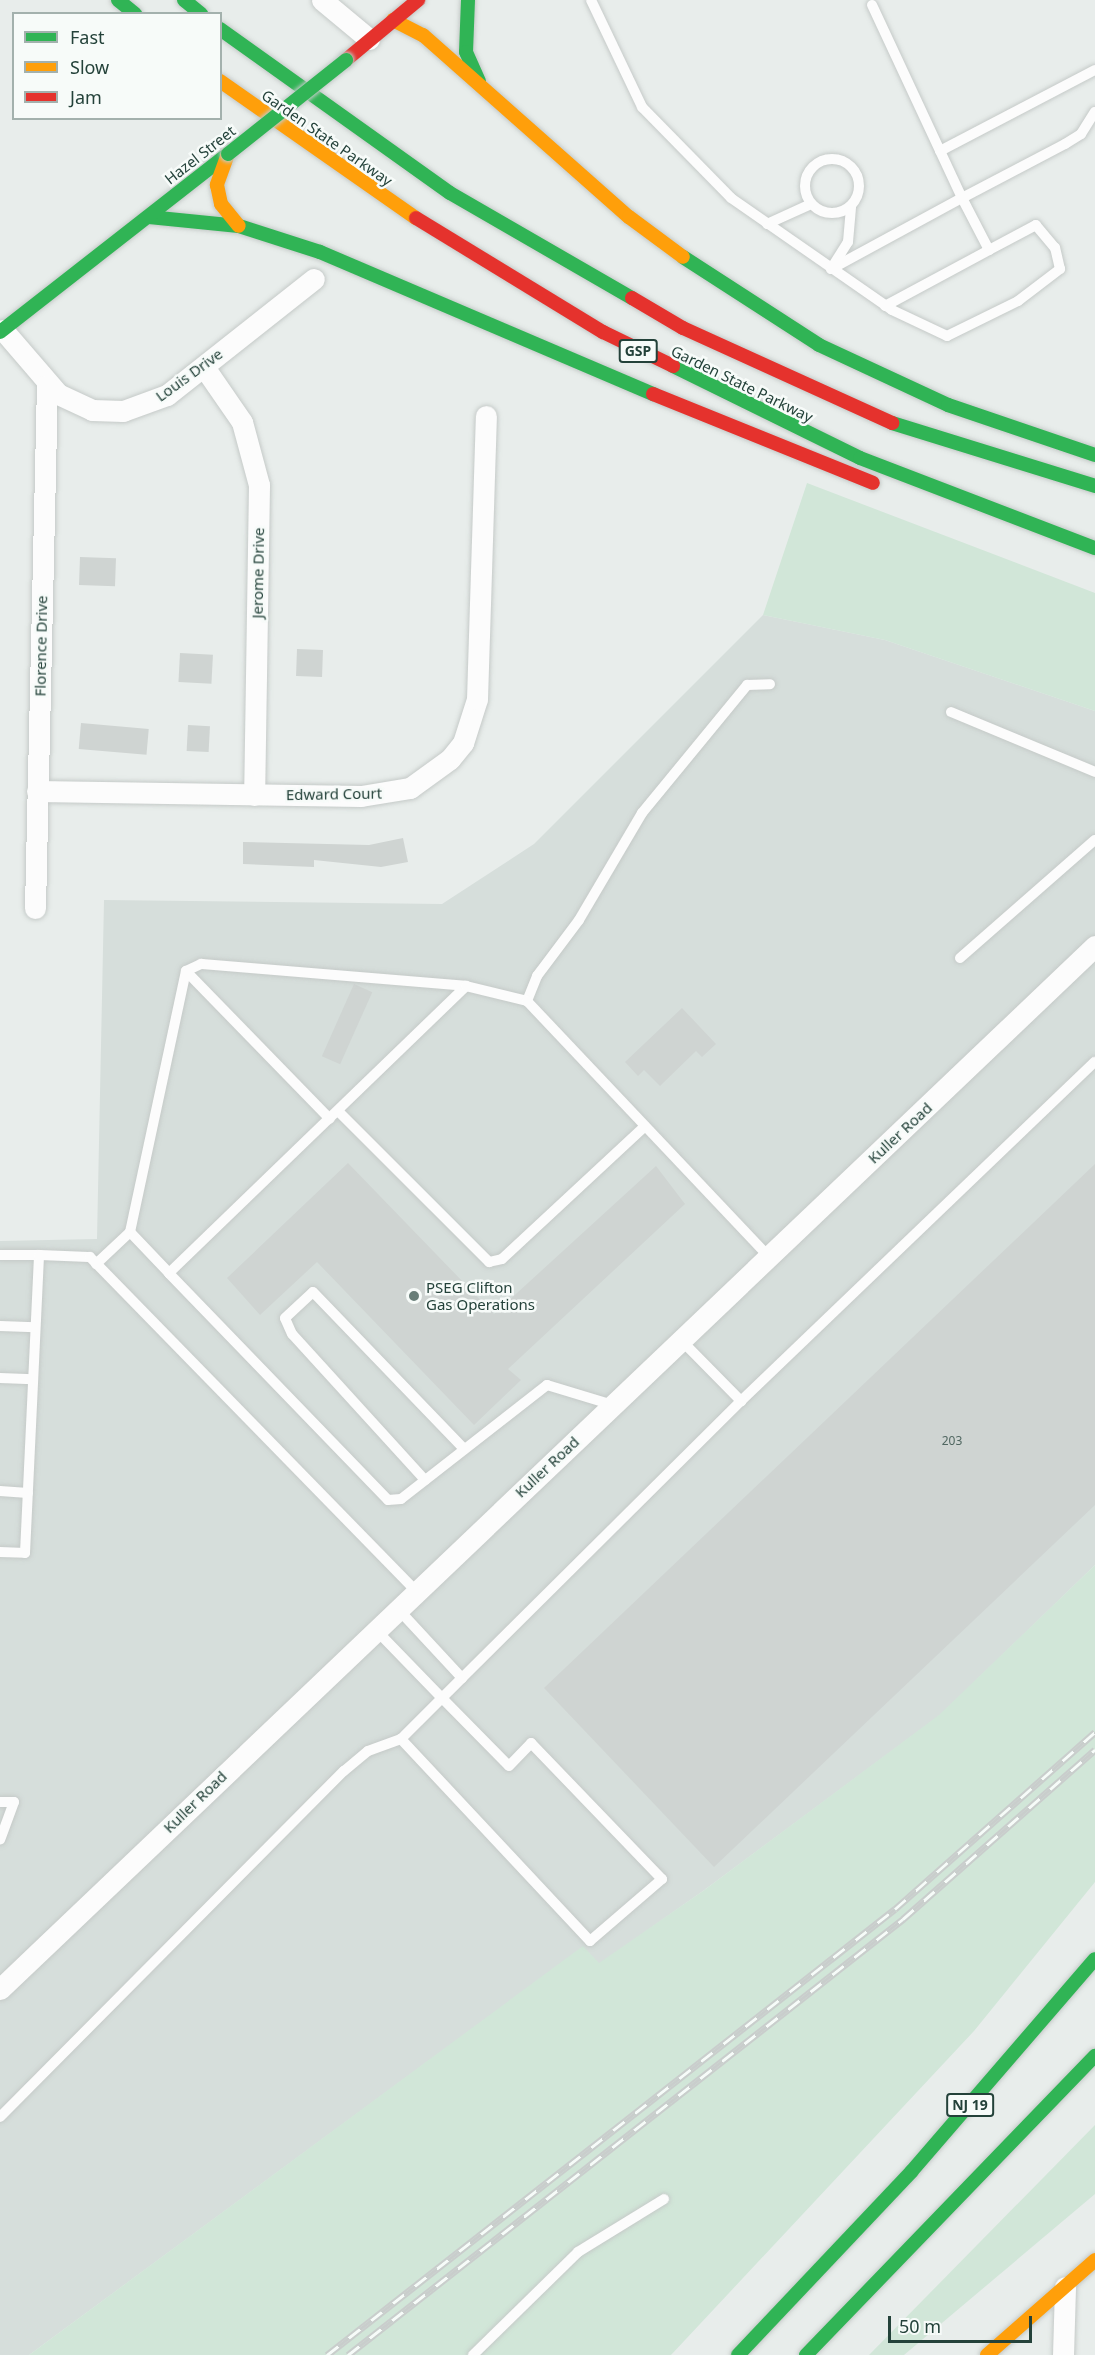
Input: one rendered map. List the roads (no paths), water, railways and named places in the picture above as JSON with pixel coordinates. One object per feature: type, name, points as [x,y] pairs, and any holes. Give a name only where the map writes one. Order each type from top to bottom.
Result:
[{"type":"main road","points":[[118,0],[133,12]]},
{"type":"main road","points":[[184,0],[199,12]]},
{"type":"main road","name":"Hazel Street","points":[[1,331],[149,217],[418,0]]},
{"type":"main road","points":[[468,0],[466,52],[494,98]]},
{"type":"main road","points":[[393,20],[423,35],[629,218],[776,320],[948,405],[1095,455]]},
{"type":"main road","name":"Garden State Parkway","points":[[222,30],[450,193],[683,328],[890,422],[1095,486]]},
{"type":"main road","name":"Garden State Parkway","points":[[222,82],[427,226],[603,332],[860,458],[1095,548]]},
{"type":"main road","points":[[228,154],[217,185],[221,204],[239,226]]},
{"type":"main road","points":[[149,217],[239,226],[320,252],[833,471],[1062,537]]},
{"type":"main road","name":"NJ 19","points":[[738,2355],[841,2248],[1095,1959]]},
{"type":"main road","points":[[806,2355],[1095,2056]]},
{"type":"main road","points":[[722,2347],[841,2248]]},
{"type":"main road","points":[[987,2355],[1095,2260]]},
{"type":"main road","points":[[821,2355],[879,2280]]},
{"type":"street","points":[[322,0],[369,39]]},
{"type":"street","name":"Louis Drive","points":[[1,331],[47,385],[92,410],[123,411],[167,395],[314,279]]},
{"type":"street","name":"Jerome Drive","points":[[204,367],[242,422],[257,469],[254,795]]},
{"type":"street","name":"Florence Drive","points":[[35,908],[47,385]]},
{"type":"street","name":"Edward Court","points":[[37,791],[254,795],[390,793],[424,780],[463,743],[478,689],[486,416]]},
{"type":"street","name":"Kuller Road","points":[[0,1989],[1095,946]]},
{"type":"street","points":[[1063,2355],[1065,2287]]},
{"type":"lane","points":[[591,0],[642,107],[730,198],[885,306],[947,336],[1018,301],[1060,269],[1055,248],[1036,225],[885,306]]},
{"type":"lane","points":[[872,5],[962,198],[989,250]]},
{"type":"lane","points":[[940,151],[1094,71]]},
{"type":"lane","points":[[831,269],[1065,144],[1081,134],[1095,112]]},
{"type":"lane","points":[[831,269],[848,242],[850,207],[859,182],[851,166],[834,159],[816,164],[806,179],[811,204],[826,213],[850,207]]},
{"type":"lane","points":[[767,224],[811,204]]},
{"type":"lane","points":[[527,1001],[537,976],[579,920],[642,813],[747,685],[770,684]]},
{"type":"lane","points":[[951,712],[1095,772]]},
{"type":"lane","points":[[960,958],[1095,840]]},
{"type":"lane","points":[[186,971],[201,964],[466,986],[527,1001],[769,1257]]},
{"type":"lane","points":[[186,971],[489,1262],[502,1259],[645,1126]]},
{"type":"lane","points":[[96,1264],[130,1232],[186,971]]},
{"type":"lane","points":[[170,1274],[466,986]]},
{"type":"lane","points":[[0,2117],[344,1772],[368,1751],[401,1739],[741,1401],[1095,1062]]},
{"type":"lane","points":[[130,1232],[373,1488],[388,1500],[401,1499],[547,1385],[613,1405]]},
{"type":"lane","points":[[0,1255],[90,1257],[416,1592]]},
{"type":"lane","points":[[0,1552],[25,1553],[39,1255]]},
{"type":"lane","points":[[425,1480],[292,1334],[285,1318],[313,1292],[464,1449]]},
{"type":"lane","points":[[0,1326],[35,1327]]},
{"type":"lane","points":[[681,1340],[741,1401]]},
{"type":"lane","points":[[0,1378],[33,1379]]},
{"type":"lane","points":[[0,1491],[28,1493]]},
{"type":"lane","points":[[398,1609],[462,1678]]},
{"type":"lane","points":[[376,1630],[509,1766],[531,1743],[662,1879],[590,1941],[401,1739]]},
{"type":"lane","points":[[0,1802],[14,1802],[0,1840]]},
{"type":"lane","points":[[473,2355],[578,2252],[664,2199]]},
{"type":"railway","points":[[327,2355],[895,1909],[1095,1732]]},
{"type":"railway","points":[[348,2355],[903,1919],[1095,1750]]},
{"type":"place","name":"PSEG Clifton Gas Operations","points":[[414,1296]]}]
